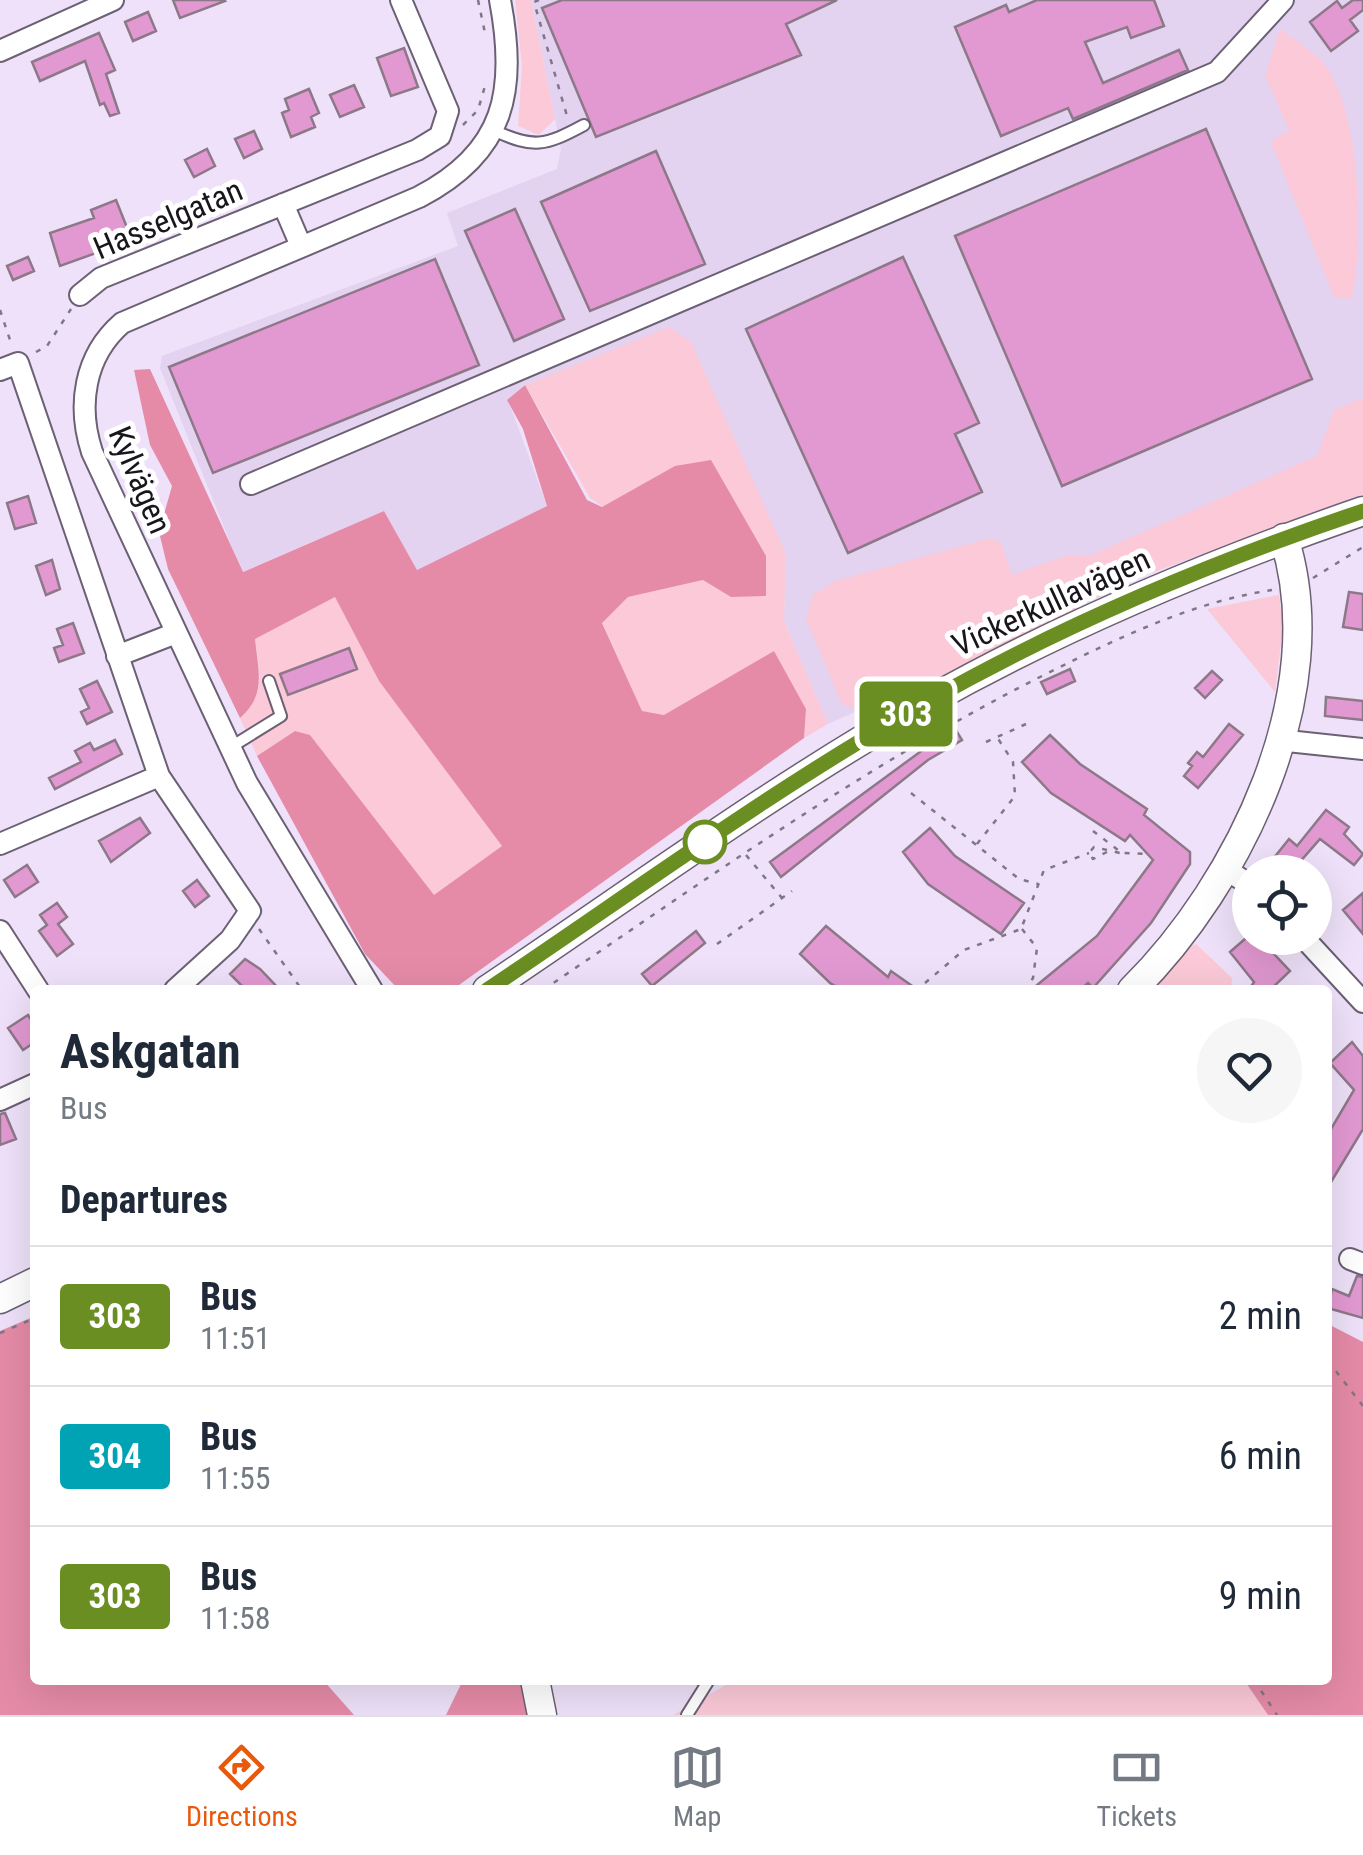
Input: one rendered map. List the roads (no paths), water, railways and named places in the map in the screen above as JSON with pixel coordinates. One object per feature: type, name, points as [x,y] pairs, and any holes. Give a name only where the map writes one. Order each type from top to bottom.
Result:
[{"type":"main road","name":"Vickerkullavägen","points":[[494,985],[802,778],[926,702],[1104,611],[1284,538],[1363,511]]},
{"type":"main road","points":[[1245,855],[1278,740],[1295,651],[1295,585],[1284,538]]},
{"type":"main road","points":[[1136,985],[1232,884]]},
{"type":"main road","points":[[0,1299],[30,1284]]},
{"type":"main road","points":[[536,1685],[542,1715]]},
{"type":"street","points":[[0,51],[113,0]]},
{"type":"street","name":"Hasselgatan","points":[[80,296],[101,278],[417,150],[446,127],[448,111],[401,0]]},
{"type":"street","name":"Kylvägen","points":[[369,985],[277,838],[230,748],[92,452],[83,419],[86,386],[104,343],[122,323],[448,182],[473,159],[493,130],[510,66],[500,0]]},
{"type":"street","points":[[251,484],[1217,72],[1283,0]]},
{"type":"street","name":"Hasselgatan","points":[[284,204],[301,246]]},
{"type":"street","points":[[9,366],[159,776],[248,906],[249,916],[180,985]]},
{"type":"street","points":[[117,656],[176,633]]},
{"type":"street","points":[[1278,740],[1363,749]]},
{"type":"street","points":[[0,844],[159,776]]},
{"type":"street","points":[[0,931],[35,985]]},
{"type":"street","points":[[1320,955],[1363,1002]]},
{"type":"street","points":[[0,1100],[30,1086]]},
{"type":"lane","points":[[493,130],[530,145],[584,125]]},
{"type":"lane","points":[[230,748],[282,716],[269,681]]},
{"type":"lane","points":[[687,1715],[706,1685]]}]
